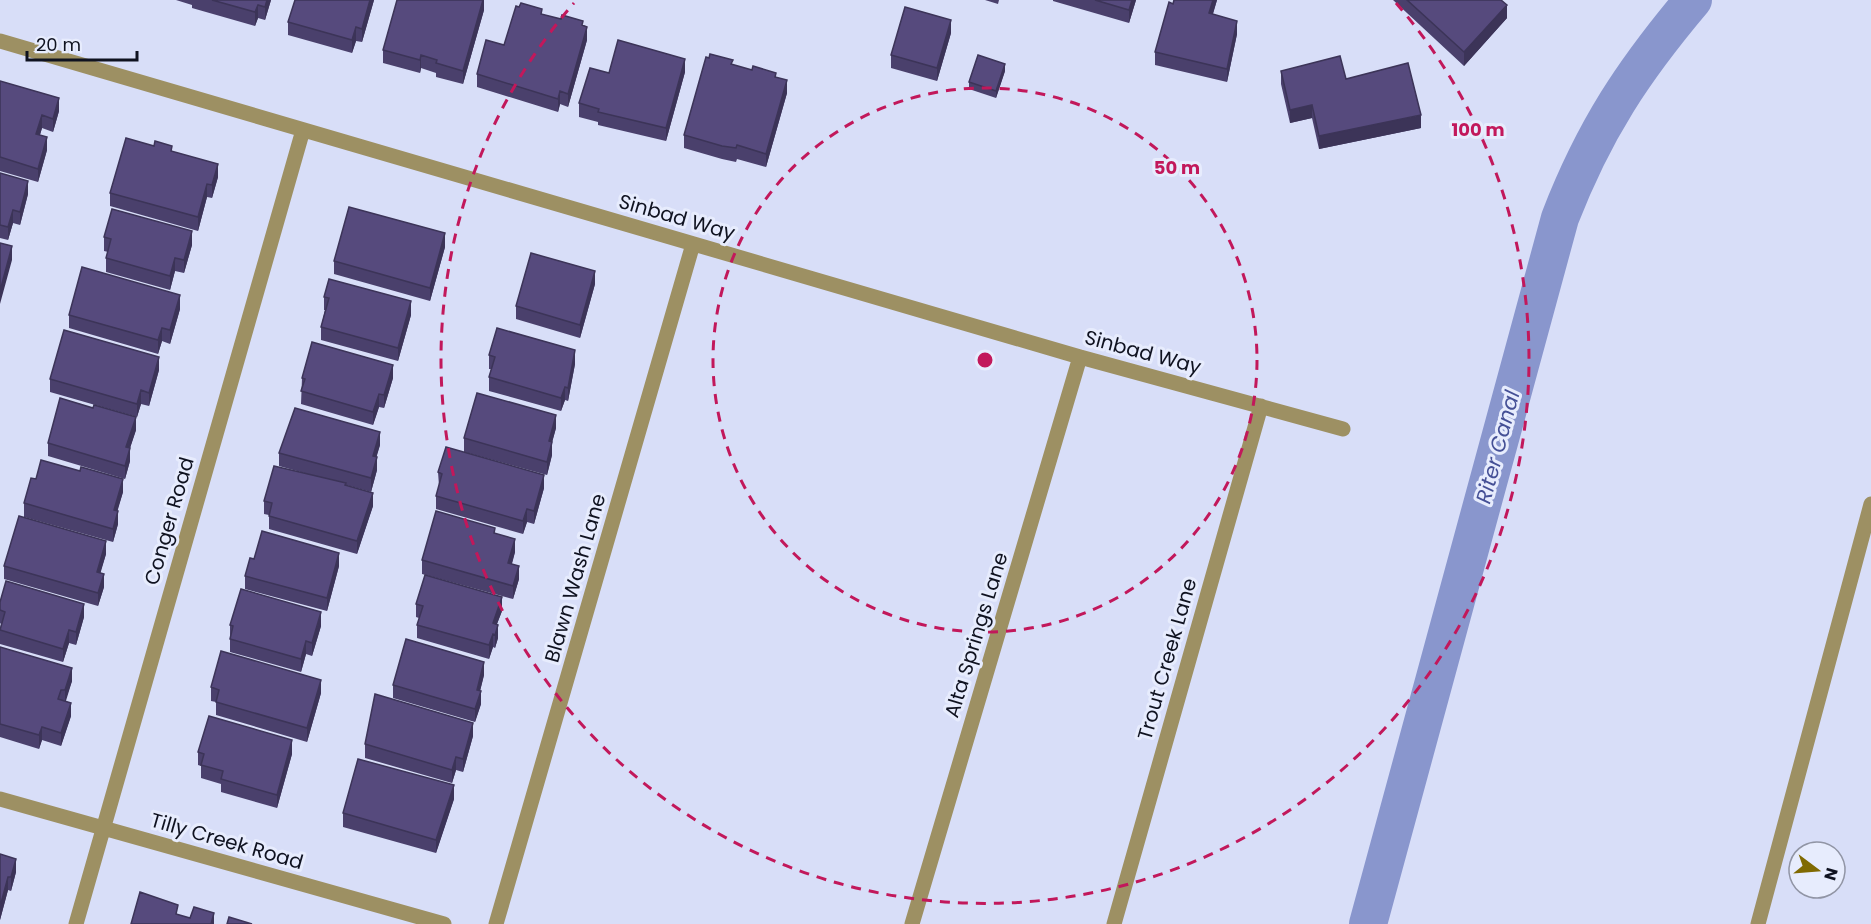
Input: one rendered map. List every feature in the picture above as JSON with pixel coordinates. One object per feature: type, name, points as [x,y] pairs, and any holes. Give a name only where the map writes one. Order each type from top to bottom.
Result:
[{"type":"street","name":"Sinbad Way","points":[[0,42],[1080,357],[1343,429]]},
{"type":"street","name":"Conger Road","points":[[76,924],[303,130]]},
{"type":"street","name":"Blawn Wash Lane","points":[[496,924],[693,243]]},
{"type":"street","name":"Alta Springs Lane","points":[[912,924],[1080,357]]},
{"type":"street","name":"Trout Creek Lane","points":[[1114,924],[1261,406]]},
{"type":"street","points":[[1758,924],[1871,504]]},
{"type":"street","name":"Tilly Creek Road","points":[[0,798],[444,924]]},
{"type":"building","points":[[212,0],[267,0],[265,7],[258,5],[255,12]]},
{"type":"building","points":[[295,0],[370,0],[362,29],[356,27],[352,40],[288,22]]},
{"type":"building","points":[[397,0],[483,0],[463,71],[436,63],[437,60],[421,55],[420,60],[383,50]]},
{"type":"building","points":[[1095,0],[1132,0],[1129,10]]},
{"type":"building","points":[[1174,0],[1213,0],[1209,13],[1237,21],[1227,69],[1155,52],[1169,2],[1173,4]]},
{"type":"building","points":[[1407,0],[1501,0],[1507,5],[1464,52]]},
{"type":"building","points":[[521,3],[542,9],[541,14],[561,19],[562,15],[583,21],[582,25],[587,27],[568,94],[560,91],[558,99],[477,74],[486,40],[504,45],[516,6],[519,7]]},
{"type":"building","points":[[905,7],[951,20],[937,68],[891,55]]},
{"type":"building","points":[[618,40],[685,59],[666,128],[598,112],[599,109],[579,103],[590,68],[609,73]]},
{"type":"building","points":[[710,54],[733,60],[731,64],[752,70],[753,66],[776,73],[775,77],[787,80],[766,154],[737,145],[736,148],[722,146],[684,135],[706,57],[709,58]]},
{"type":"building","points":[[978,55],[1005,64],[996,91],[969,82]]},
{"type":"building","points":[[1340,56],[1346,79],[1408,63],[1421,115],[1319,136],[1312,105],[1290,110],[1281,71]]},
{"type":"building","points":[[0,81],[59,98],[53,119],[42,115],[36,134],[47,137],[38,169],[0,157]]},
{"type":"building","points":[[126,138],[154,146],[155,141],[172,146],[171,151],[218,164],[212,185],[207,184],[198,217],[110,193]]},
{"type":"building","points":[[0,173],[28,181],[20,212],[13,210],[8,227],[0,225]]},
{"type":"building","points":[[349,207],[445,233],[430,288],[334,261]]},
{"type":"building","points":[[112,209],[192,231],[184,260],[175,258],[170,276],[106,258],[111,239],[104,237]]},
{"type":"building","points":[[0,243],[12,246],[0,291]]},
{"type":"building","points":[[531,253],[595,271],[580,325],[516,306]]},
{"type":"building","points":[[82,267],[180,295],[170,330],[162,328],[158,340],[69,315]]},
{"type":"building","points":[[329,279],[411,301],[398,348],[321,327],[329,298],[324,297]]},
{"type":"building","points":[[497,328],[575,350],[568,388],[565,387],[561,398],[489,377],[495,357],[489,355]]},
{"type":"building","points":[[64,330],[159,357],[149,393],[141,390],[137,404],[50,379]]},
{"type":"building","points":[[312,342],[393,365],[384,395],[379,394],[373,412],[301,391],[305,379],[302,378]]},
{"type":"building","points":[[477,393],[556,415],[549,441],[552,442],[547,462],[464,438]]},
{"type":"building","points":[[60,398],[136,417],[126,447],[130,448],[125,466],[48,443]]},
{"type":"building","points":[[295,408],[380,432],[373,456],[377,457],[371,478],[279,453]]},
{"type":"building","points":[[446,447],[544,475],[534,511],[527,509],[523,521],[436,496],[442,474],[438,472]]},
{"type":"building","points":[[41,460],[80,471],[81,467],[123,479],[114,510],[118,511],[113,529],[24,503],[31,478],[36,479]]},
{"type":"building","points":[[274,466],[346,483],[345,485],[373,493],[357,541],[269,516],[272,503],[264,501]]},
{"type":"building","points":[[436,511],[495,528],[494,533],[515,539],[508,563],[519,566],[513,586],[422,560]]},
{"type":"building","points":[[19,516],[106,541],[97,572],[104,574],[98,593],[4,566]]},
{"type":"building","points":[[262,531],[339,553],[327,598],[245,576],[250,558],[254,559]]},
{"type":"building","points":[[425,575],[502,597],[493,623],[498,625],[489,645],[417,625],[423,606],[416,604]]},
{"type":"building","points":[[6,581],[84,604],[76,632],[69,630],[63,649],[0,630],[5,612],[0,610],[0,602]]},
{"type":"building","points":[[241,589],[321,612],[312,643],[306,641],[301,659],[230,639],[233,626],[230,625]]},
{"type":"building","points":[[406,639],[484,662],[477,690],[481,691],[475,709],[393,685]]},
{"type":"building","points":[[0,647],[72,668],[65,690],[61,690],[58,699],[71,703],[61,733],[42,727],[39,735],[0,724]]},
{"type":"building","points":[[221,651],[321,680],[307,728],[216,702],[219,690],[211,687]]},
{"type":"building","points":[[375,694],[473,723],[463,759],[456,757],[452,770],[365,744]]},
{"type":"building","points":[[209,716],[292,740],[277,795],[221,779],[223,771],[201,765],[204,754],[198,752]]},
{"type":"building","points":[[358,759],[454,785],[436,840],[343,813]]},
{"type":"building","points":[[0,854],[16,859],[11,877],[8,877],[0,907]]},
{"type":"building","points":[[140,892],[178,905],[176,914],[190,918],[194,907],[214,913],[211,924],[131,924]]},
{"type":"building","points":[[229,917],[252,924],[227,924]]},
{"type":"waterway","name":"Riter Canal","points":[[1368,924],[1560,218],[1601,129],[1634,77],[1693,0]]}]
